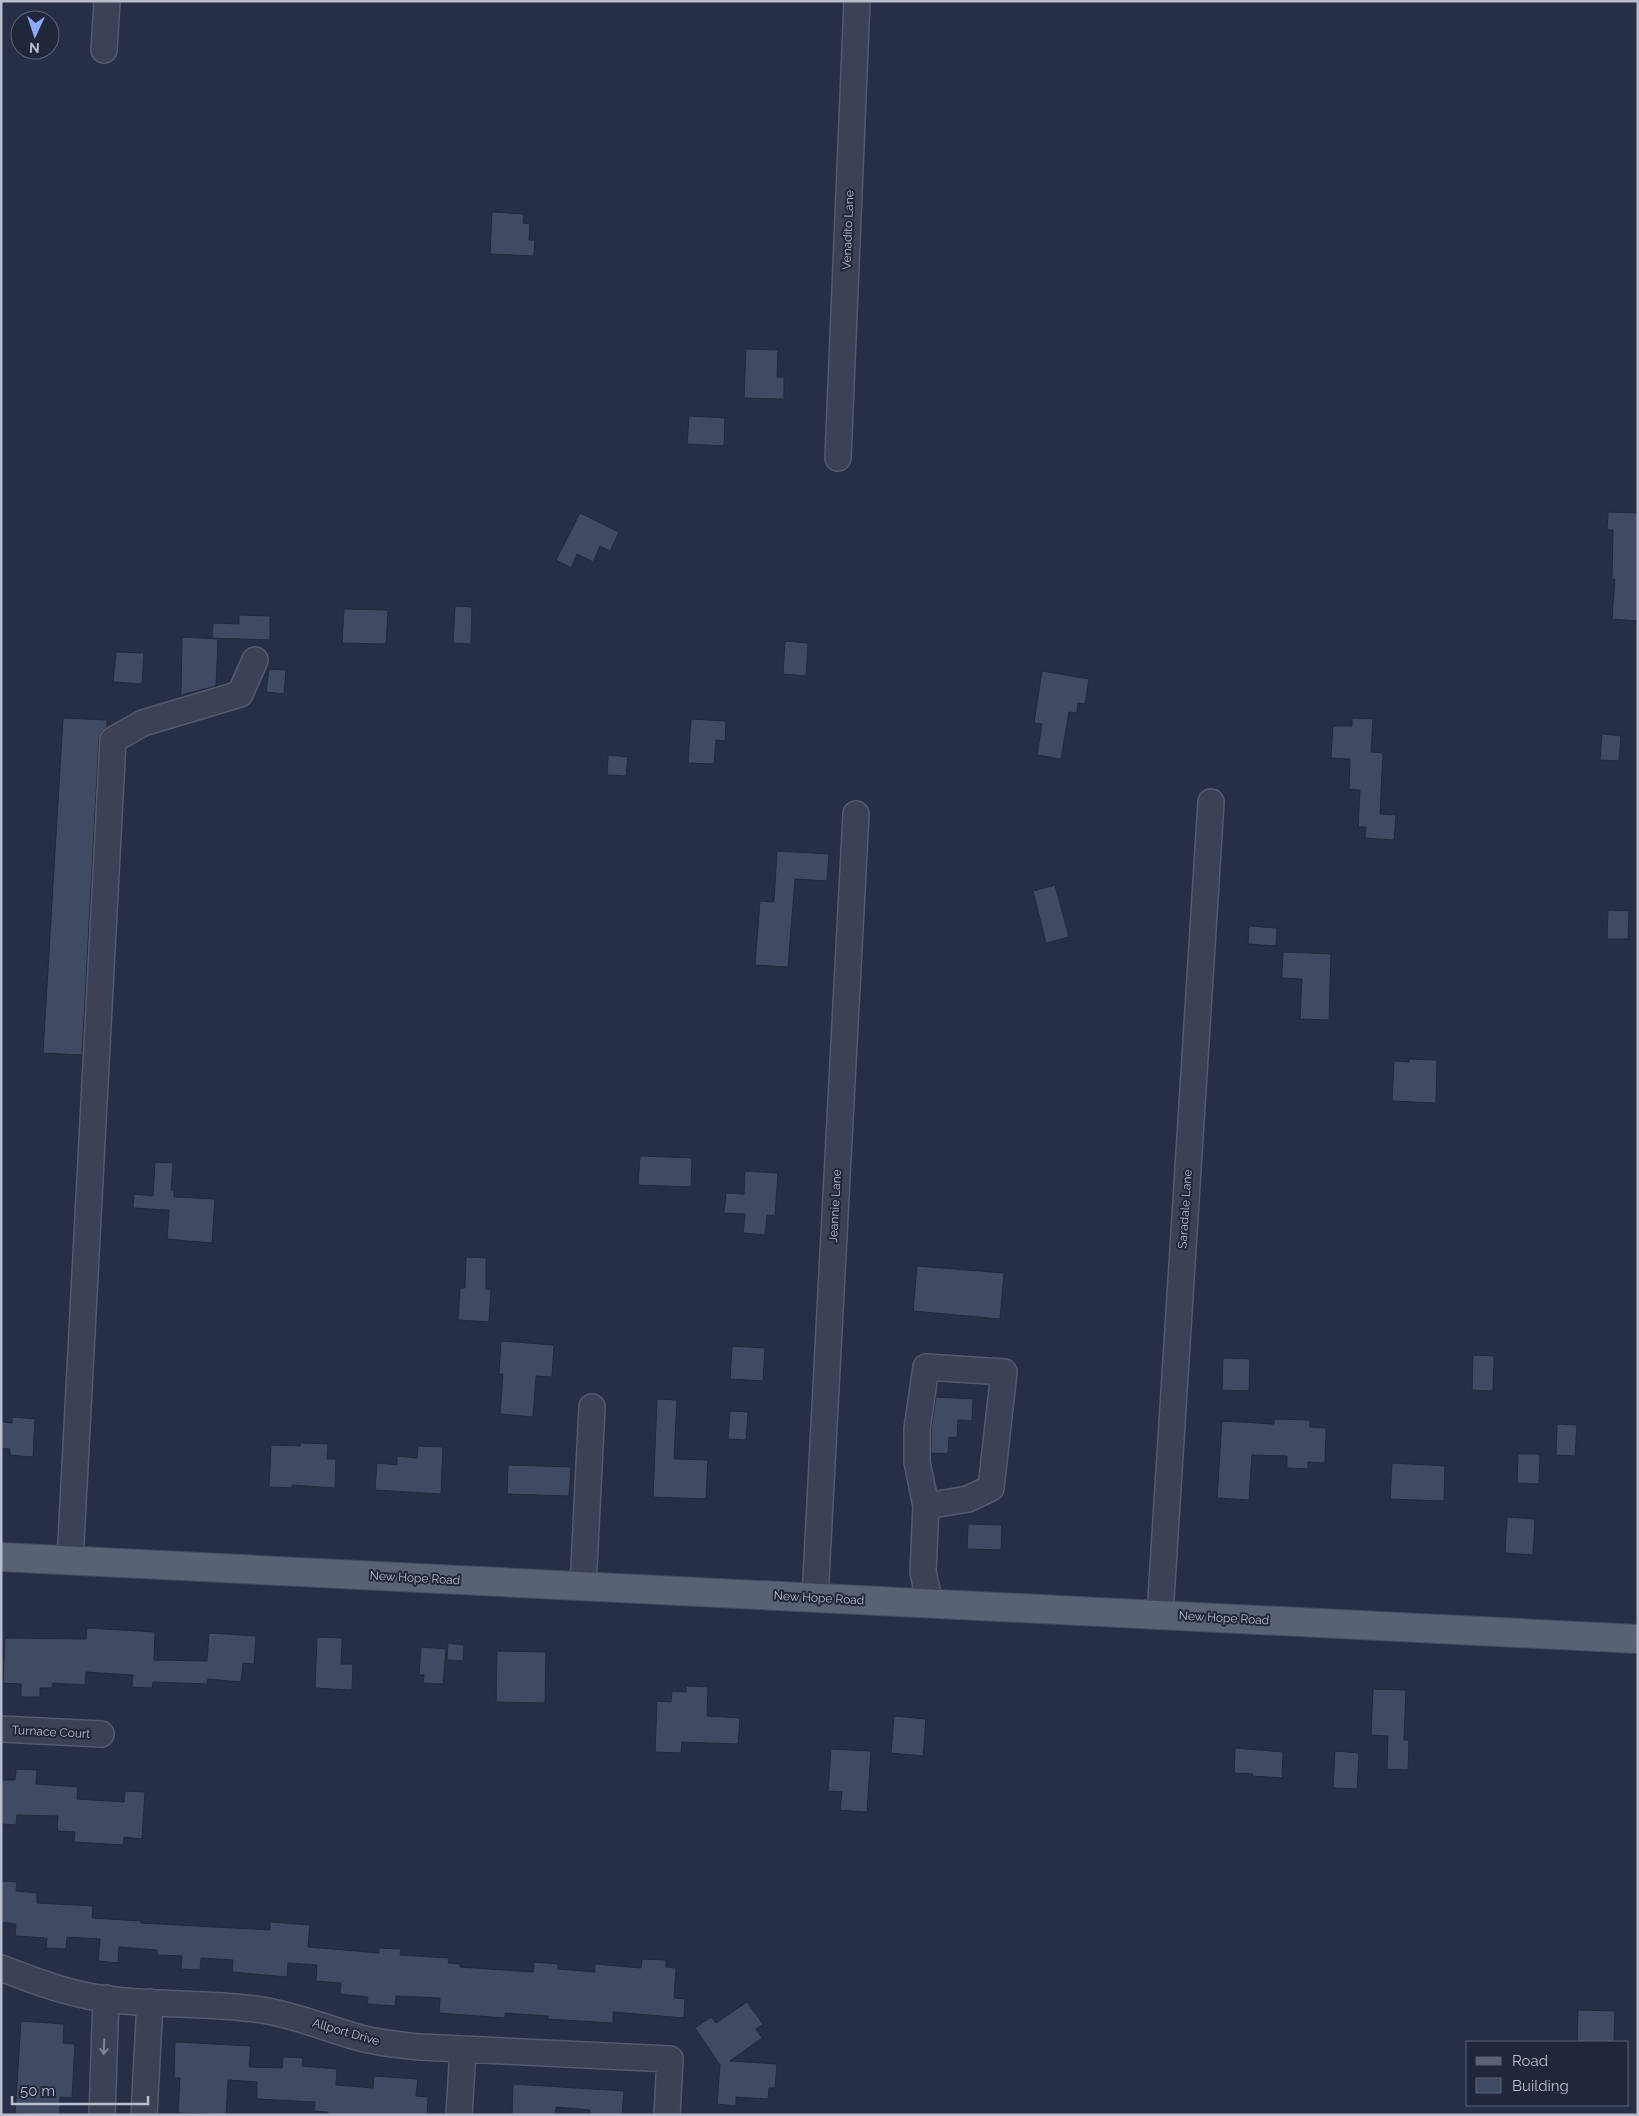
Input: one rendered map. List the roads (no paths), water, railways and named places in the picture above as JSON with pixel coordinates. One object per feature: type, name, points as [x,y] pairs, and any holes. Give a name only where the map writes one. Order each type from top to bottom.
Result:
[{"type":"main road","name":"New Hope Road","points":[[1,1557],[1638,1639]]},
{"type":"street","points":[[104,50],[107,1]]},
{"type":"street","name":"Venadito Lane","points":[[838,458],[857,1]]},
{"type":"street","points":[[70,1561],[113,740],[143,722],[240,694],[255,660]]},
{"type":"street","name":"Saradale Lane","points":[[1160,1615],[1211,802]]},
{"type":"street","name":"Jeannie Lane","points":[[815,1598],[856,814]]},
{"type":"street","points":[[926,1506],[968,1499],[991,1488],[1004,1372],[926,1367],[917,1429],[917,1462],[926,1506],[923,1572],[930,1604]]},
{"type":"street","points":[[583,1586],[592,1407]]},
{"type":"street","name":"Turnace Court","points":[[1,1729],[101,1734]]},
{"type":"street","name":"Allport Drive","points":[[1,1968],[56,1989],[106,1998],[245,2007],[279,2012],[356,2037],[387,2044],[670,2060],[667,2115]]},
{"type":"street","points":[[102,2115],[106,1998]]},
{"type":"street","points":[[144,2115],[150,2002]]},
{"type":"street","points":[[459,2115],[463,2049]]}]
